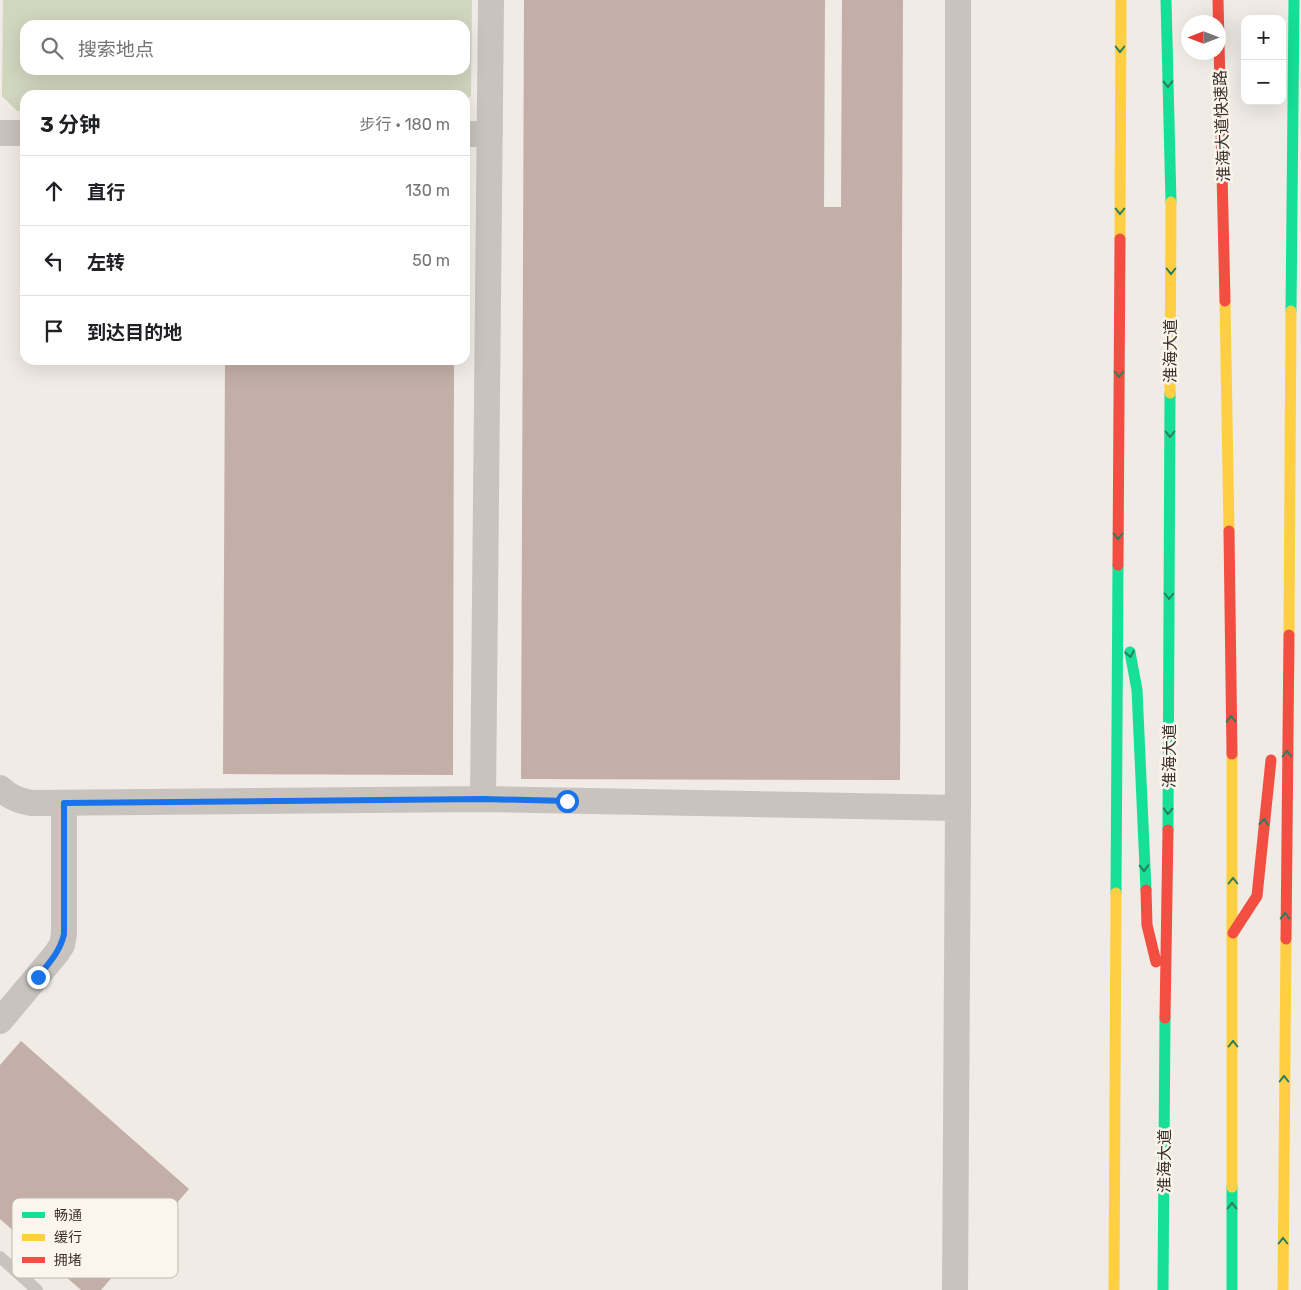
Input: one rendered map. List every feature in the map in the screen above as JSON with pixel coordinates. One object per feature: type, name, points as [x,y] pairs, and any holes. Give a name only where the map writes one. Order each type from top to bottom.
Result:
[{"type":"highway","points":[[1114,1290],[1120,0]]},
{"type":"highway","name":"淮海大道","points":[[1163,1290],[1165,997],[1169,799],[1171,222],[1166,0]]},
{"type":"highway","name":"淮海大道快速路","points":[[1218,0],[1224,223],[1233,933]]},
{"type":"highway","points":[[1282,1290],[1294,0]]},
{"type":"highway","points":[[1118,589],[1137,690],[1147,925],[1165,997]]},
{"type":"highway","points":[[1277,724],[1287,702]]},
{"type":"highway","points":[[1232,1290],[1233,933],[1257,896],[1272,750]]},
{"type":"street","points":[[483,799],[477,134],[491,0]]},
{"type":"street","points":[[955,1290],[958,808],[958,0]]},
{"type":"street","points":[[0,133],[20,133]]},
{"type":"street","points":[[0,788],[11,797],[31,803],[483,799],[958,808]]},
{"type":"street","points":[[0,1021],[56,954],[62,944],[64,934],[64,803]]},
{"type":"lane","points":[[0,1258],[12,1269]]},
{"type":"lane","points":[[22,1278],[36,1290]]},
{"type":"green space","points":[[3,0],[472,0],[470,97],[470,90],[20,90],[20,111],[17,111],[2,96]]},
{"type":"building","points":[[524,0],[825,0],[824,207],[841,207],[842,0],[903,0],[900,780],[521,779]]},
{"type":"building","points":[[225,365],[454,365],[453,775],[223,774]]},
{"type":"building","points":[[21,1041],[189,1189],[178,1202],[178,1198],[12,1198],[12,1230],[0,1219],[0,1065]]},
{"type":"building","points":[[67,1278],[111,1278],[101,1290],[81,1290]]},
{"type":"traffic: fast","points":[[1166,0],[1171,202]]},
{"type":"traffic: fast","points":[[1291,311],[1294,0]]},
{"type":"traffic: fast","points":[[1168,830],[1170,393]]},
{"type":"traffic: fast","points":[[1116,893],[1118,565]]},
{"type":"traffic: fast","points":[[1130,652],[1137,690],[1146,890]]},
{"type":"traffic: fast","points":[[1163,1290],[1165,1018]]},
{"type":"traffic: fast","points":[[1232,1187],[1232,1290]]},
{"type":"traffic: slow","points":[[1120,239],[1121,0]]},
{"type":"traffic: slow","points":[[1170,393],[1171,202]]},
{"type":"traffic: slow","points":[[1225,301],[1229,531]]},
{"type":"traffic: slow","points":[[1289,635],[1291,311]]},
{"type":"traffic: slow","points":[[1232,754],[1232,1187]]},
{"type":"traffic: slow","points":[[1114,1290],[1116,893]]},
{"type":"traffic: slow","points":[[1283,1290],[1286,939]]},
{"type":"traffic: jam","points":[[1218,0],[1225,301]]},
{"type":"traffic: jam","points":[[1118,565],[1120,239]]},
{"type":"traffic: jam","points":[[1229,531],[1232,754]]},
{"type":"traffic: jam","points":[[1286,939],[1289,635]]},
{"type":"traffic: jam","points":[[1233,933],[1257,896],[1271,760]]},
{"type":"traffic: jam","points":[[1165,1018],[1168,830]]},
{"type":"traffic: jam","points":[[1146,890],[1147,925],[1156,962]]},
{"type":"route","points":[[38,977],[56,954],[62,944],[64,934],[64,803],[483,799],[567,801]]}]
